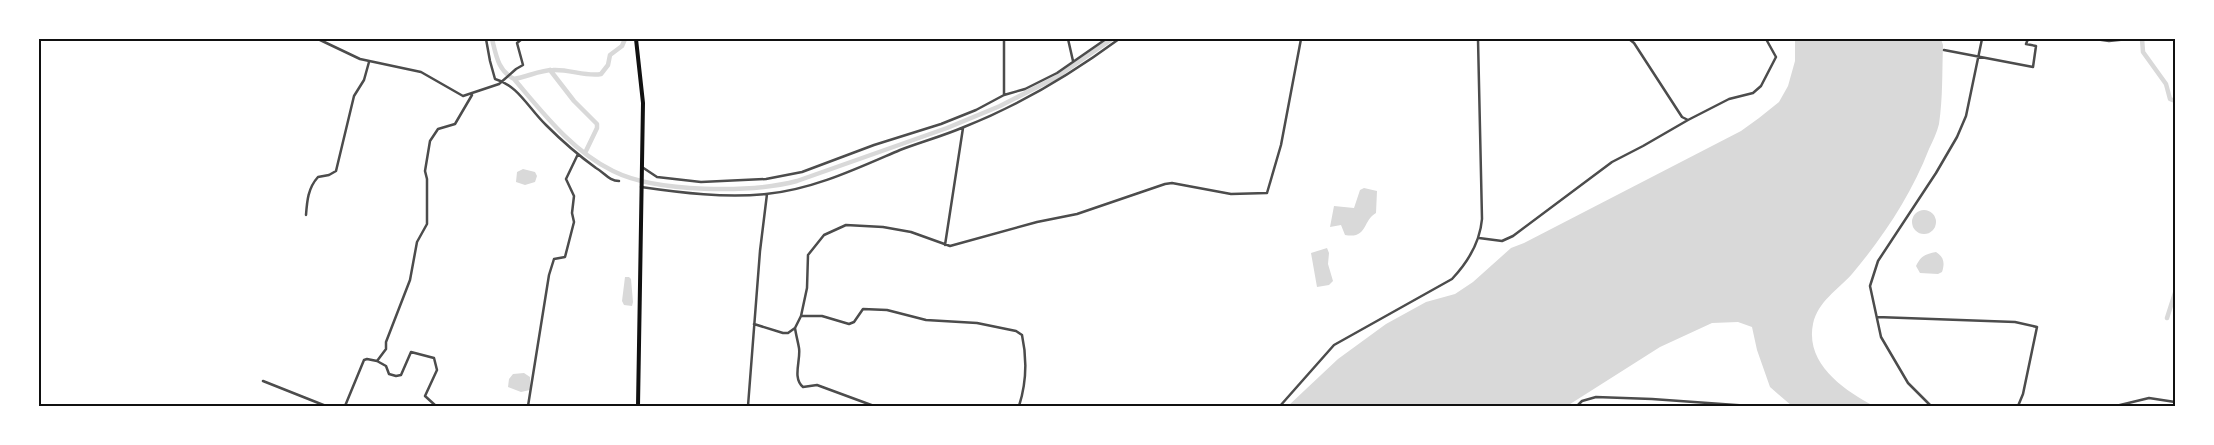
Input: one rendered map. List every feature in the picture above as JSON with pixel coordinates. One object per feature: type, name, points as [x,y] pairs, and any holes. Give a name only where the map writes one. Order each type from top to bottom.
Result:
[{"type":"main road","points":[[636,39],[642,103],[638,406]]},
{"type":"street","points":[[318,39],[369,62],[421,72],[463,96],[504,81],[512,72],[523,65],[517,43],[522,39]]},
{"type":"street","points":[[486,39],[496,79],[504,81],[513,88],[545,125],[578,154],[611,180],[619,181]]},
{"type":"street","points":[[1004,39],[1004,95]]},
{"type":"street","points":[[1068,39],[1073,61]]},
{"type":"street","points":[[641,169],[657,177],[685,181],[745,181],[787,176],[941,124],[976,110],[1004,95],[1022,91],[1045,80],[1106,39]]},
{"type":"street","points":[[641,185],[716,195],[767,194],[820,181],[963,128],[1045,89],[1119,39]]},
{"type":"street","points":[[754,324],[783,333],[788,333],[794,328],[801,316],[807,288],[808,255],[824,235],[846,225],[863,225],[911,232],[927,236],[950,246],[1037,222],[1077,214],[1165,184],[1172,183],[1231,194],[1267,193],[1281,145],[1301,39]]},
{"type":"street","points":[[1280,406],[1334,345],[1452,279],[1461,269],[1478,238],[1482,219],[1483,182],[1478,39]]},
{"type":"street","points":[[1629,39],[1682,117],[1688,120]]},
{"type":"street","points":[[1478,238],[1502,241],[1513,236],[1612,162],[1730,99],[1753,92],[1761,86],[1776,57],[1766,39]]},
{"type":"street","points":[[1931,406],[1908,383],[1881,336],[1870,286],[1878,261],[1936,173],[1957,137],[1966,116],[1982,39]]},
{"type":"street","points":[[1944,50],[2032,67],[2036,46],[2026,44],[2028,39]]},
{"type":"street","points":[[2095,39],[2109,41],[2128,39]]},
{"type":"street","points":[[306,215],[308,194],[314,182],[318,177],[329,175],[336,171],[354,96],[364,80],[369,62]]},
{"type":"street","points":[[377,361],[386,349],[386,342],[408,288],[417,242],[426,224],[427,179],[425,171],[430,141],[438,129],[455,124],[472,95]]},
{"type":"street","points":[[944,245],[963,128]]},
{"type":"street","points":[[528,406],[549,275],[554,259],[565,257],[574,222],[572,210],[574,196],[566,179],[578,154]]},
{"type":"street","points":[[748,406],[760,251],[767,194]]},
{"type":"street","points":[[801,316],[822,316],[849,324],[854,322],[863,309],[878,309],[926,320],[960,321],[1016,331],[1022,335],[1024,346],[1024,376],[1018,406]]},
{"type":"street","points":[[1877,317],[2015,322],[2037,327],[2018,406]]},
{"type":"street","points":[[794,328],[799,350],[798,374],[800,384],[803,387],[817,385],[874,406]]},
{"type":"street","points":[[346,406],[366,358],[386,366],[389,374],[396,376],[401,375],[411,352],[434,358],[437,370],[425,396],[436,406]]},
{"type":"street","points":[[262,380],[326,406]]},
{"type":"street","points":[[1577,406],[1582,401],[1596,397],[1750,406]]},
{"type":"street","points":[[2116,406],[2149,398],[2175,402]]},
{"type":"shaded area","points":[[1795,39],[1941,39],[1943,45],[1939,124],[1922,166],[1886,230],[1852,274],[1824,302],[1813,324],[1812,338],[1815,351],[1829,374],[1839,384],[1874,406],[1792,406],[1770,387],[1757,350],[1752,327],[1738,322],[1712,323],[1660,347],[1567,406],[1288,406],[1338,359],[1386,324],[1426,302],[1455,294],[1473,282],[1511,248],[1741,131],[1759,118],[1779,102],[1788,86],[1795,61]]},
{"type":"shaded area","points":[[523,169],[535,172],[537,176],[535,182],[525,185],[516,182],[517,172]]},
{"type":"shaded area","points":[[1364,188],[1377,191],[1376,213],[1368,220],[1361,232],[1352,236],[1345,235],[1341,225],[1330,227],[1334,206],[1354,208],[1360,190]]},
{"type":"shaded area","points":[[1924,210],[1929,211],[1935,217],[1935,227],[1929,233],[1924,234],[1919,233],[1913,227],[1912,222],[1913,217],[1919,211]]},
{"type":"shaded area","points":[[1327,248],[1329,253],[1328,264],[1333,281],[1329,285],[1317,287],[1311,253]]},
{"type":"shaded area","points":[[1936,252],[1943,260],[1942,272],[1938,274],[1920,273],[1916,266],[1920,260],[1926,255]]},
{"type":"shaded area","points":[[625,277],[631,279],[632,306],[624,305],[622,301]]},
{"type":"shaded area","points":[[524,373],[530,377],[530,390],[521,392],[508,387],[509,379],[513,374]]},
{"type":"waterway","points":[[492,39],[498,62],[504,72],[514,79],[571,142],[598,163],[613,171],[654,184],[704,189],[755,188],[797,181],[947,128],[1000,106],[1055,78],[1112,39]]},
{"type":"waterway","points":[[514,79],[553,70],[601,74],[608,65],[610,55],[622,46],[625,39]]},
{"type":"waterway","points":[[2142,39],[2143,52],[2166,84],[2170,99],[2175,101]]},
{"type":"waterway","points":[[550,70],[574,101],[597,124],[597,128],[585,153]]},
{"type":"waterway","points":[[2167,318],[2175,293]]}]
